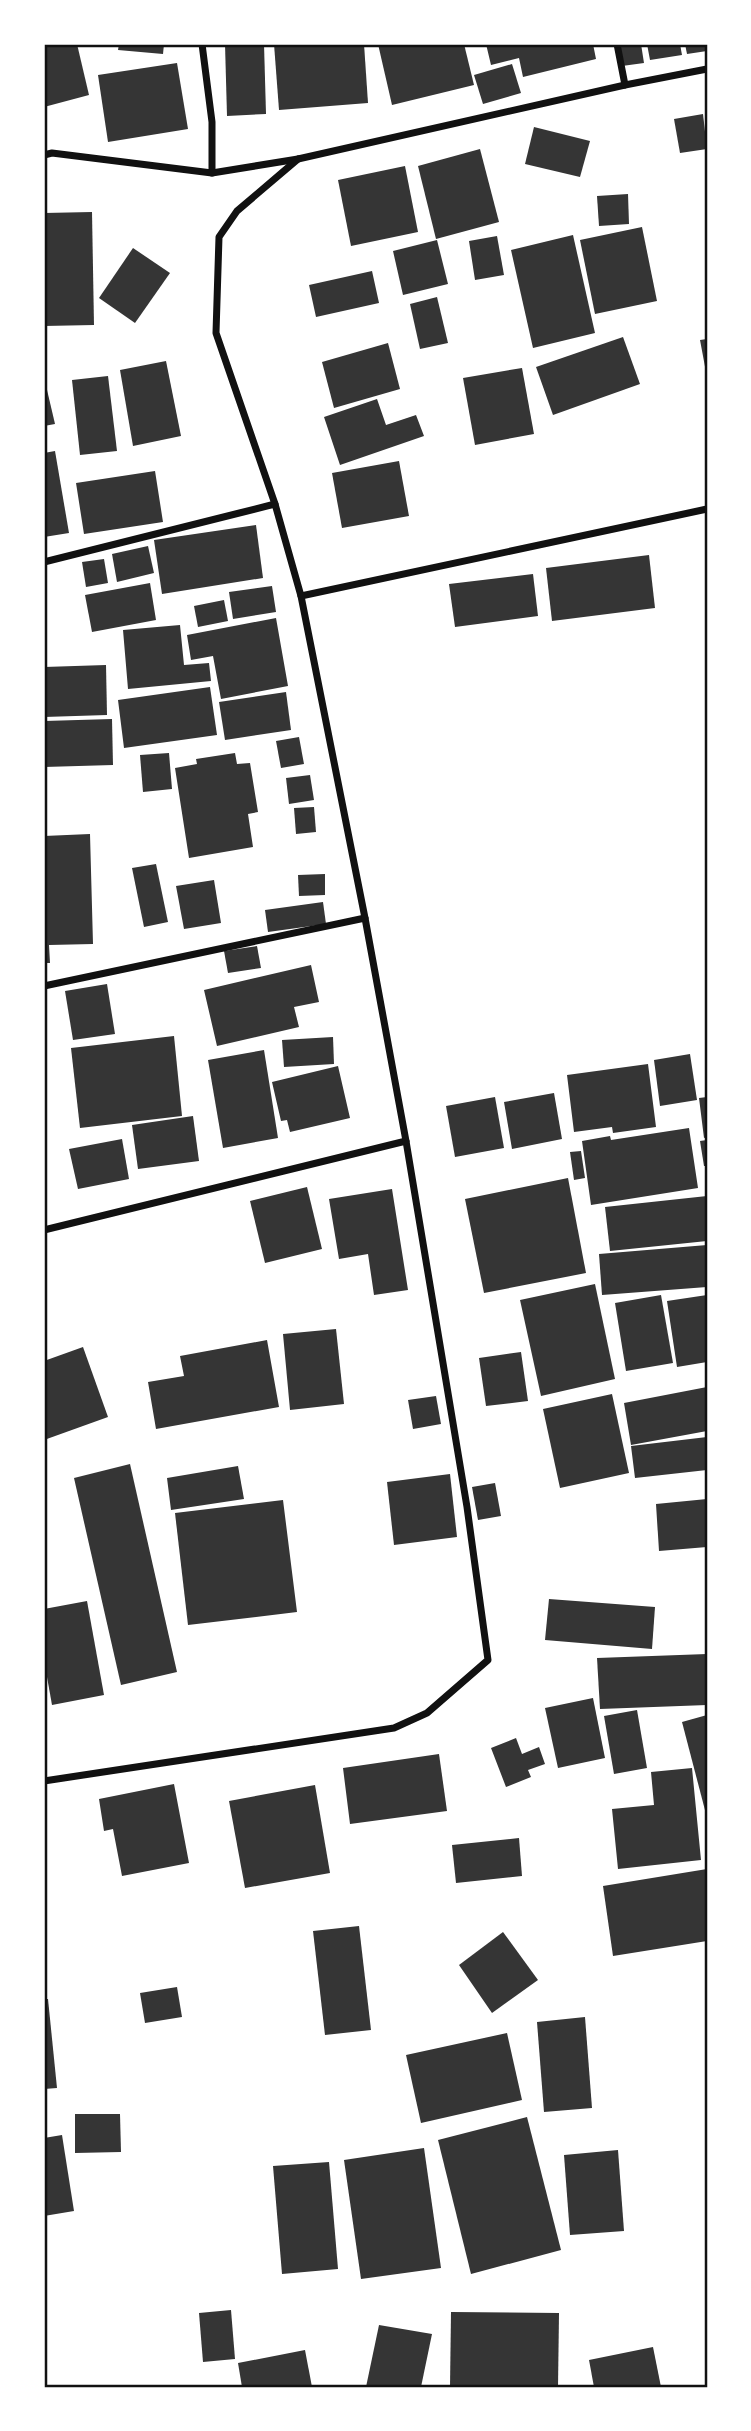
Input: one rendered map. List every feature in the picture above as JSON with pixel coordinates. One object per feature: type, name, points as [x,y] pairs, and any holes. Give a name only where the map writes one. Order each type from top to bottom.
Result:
[{"type":"street","points":[[202,44],[212,122],[212,173]]},
{"type":"street","points":[[617,44],[625,85]]},
{"type":"street","points":[[44,155],[52,153],[212,173],[298,159],[707,69]]},
{"type":"street","points":[[44,1781],[394,1728],[427,1713],[488,1660],[467,1507],[406,1141],[301,596],[275,504],[216,333],[219,237],[237,211],[298,159]]},
{"type":"street","points":[[44,562],[275,504]]},
{"type":"street","points":[[301,596],[707,509]]},
{"type":"street","points":[[44,986],[365,918]]},
{"type":"street","points":[[44,1230],[406,1141]]},
{"type":"building","points":[[44,44],[77,44],[89,95],[44,107]]},
{"type":"building","points":[[119,44],[164,44],[163,54],[118,50]]},
{"type":"building","points":[[225,44],[264,44],[266,114],[227,116]]},
{"type":"building","points":[[274,44],[364,44],[368,103],[279,110]]},
{"type":"building","points":[[378,44],[464,44],[474,85],[392,105]]},
{"type":"building","points":[[486,44],[593,44],[596,59],[523,77],[519,58],[491,65]]},
{"type":"building","points":[[619,44],[641,44],[644,63],[622,66]]},
{"type":"building","points":[[647,44],[680,44],[682,55],[650,60]]},
{"type":"building","points":[[685,44],[707,44],[707,51],[687,54]]},
{"type":"building","points":[[177,63],[188,129],[108,142],[98,75]]},
{"type":"building","points":[[512,64],[521,93],[483,104],[474,75]]},
{"type":"building","points":[[703,114],[707,149],[680,153],[674,119]]},
{"type":"building","points":[[534,127],[590,141],[580,177],[525,164]]},
{"type":"building","points":[[480,149],[499,222],[436,239],[418,166]]},
{"type":"building","points":[[405,166],[418,232],[351,246],[338,180]]},
{"type":"building","points":[[628,194],[629,224],[599,226],[597,196]]},
{"type":"building","points":[[92,212],[94,325],[44,326],[44,213]]},
{"type":"building","points":[[642,227],[657,301],[595,314],[580,240]]},
{"type":"building","points":[[573,235],[595,333],[533,348],[511,250]]},
{"type":"building","points":[[497,236],[504,275],[475,280],[469,241]]},
{"type":"building","points":[[437,240],[448,284],[403,295],[393,251]]},
{"type":"building","points":[[133,248],[170,273],[135,323],[99,298]]},
{"type":"building","points":[[372,271],[379,303],[316,317],[309,285]]},
{"type":"building","points":[[437,297],[448,343],[420,349],[410,304]]},
{"type":"building","points":[[623,337],[640,384],[553,415],[536,367]]},
{"type":"building","points":[[707,339],[707,372],[706,372],[700,340]]},
{"type":"building","points":[[388,343],[400,389],[334,408],[322,362]]},
{"type":"building","points":[[166,361],[181,436],[133,446],[120,370]]},
{"type":"building","points":[[522,368],[534,434],[475,445],[463,378]]},
{"type":"building","points":[[108,376],[117,451],[80,455],[72,380]]},
{"type":"building","points":[[44,377],[55,424],[44,426]]},
{"type":"building","points":[[377,399],[386,425],[416,415],[424,436],[340,465],[324,417]]},
{"type":"building","points":[[55,451],[69,533],[44,537],[44,453]]},
{"type":"building","points":[[399,461],[409,516],[342,528],[332,473]]},
{"type":"building","points":[[155,471],[163,522],[84,534],[76,483]]},
{"type":"building","points":[[256,525],[263,578],[162,594],[154,540]]},
{"type":"building","points":[[148,546],[154,573],[117,582],[112,554]]},
{"type":"building","points":[[649,555],[655,608],[552,621],[546,568]]},
{"type":"building","points":[[104,559],[108,583],[86,587],[82,562]]},
{"type":"building","points":[[533,574],[538,616],[455,627],[449,584]]},
{"type":"building","points":[[150,583],[156,620],[92,632],[85,595]]},
{"type":"building","points":[[272,586],[276,612],[233,619],[229,592]]},
{"type":"building","points":[[224,600],[228,621],[198,627],[194,606]]},
{"type":"building","points":[[276,618],[288,686],[221,699],[213,656],[191,660],[187,635]]},
{"type":"building","points":[[180,625],[184,665],[209,663],[211,681],[128,689],[123,630]]},
{"type":"building","points":[[106,665],[107,715],[44,717],[44,667]]},
{"type":"building","points":[[210,687],[217,735],[124,748],[118,700]]},
{"type":"building","points":[[286,692],[291,730],[225,740],[219,702]]},
{"type":"building","points":[[112,719],[113,765],[44,767],[44,721]]},
{"type":"building","points":[[299,737],[304,764],[281,768],[276,741]]},
{"type":"building","points":[[169,753],[172,789],[143,792],[140,755]]},
{"type":"building","points":[[235,753],[237,764],[250,763],[258,812],[248,814],[253,847],[189,858],[175,768],[197,764],[196,759]]},
{"type":"building","points":[[310,775],[314,800],[289,804],[286,778]]},
{"type":"building","points":[[314,807],[316,832],[296,834],[294,808]]},
{"type":"building","points":[[90,834],[93,944],[49,945],[50,963],[44,963],[44,836]]},
{"type":"building","points":[[156,864],[168,922],[144,927],[132,868]]},
{"type":"building","points":[[325,874],[325,895],[299,896],[298,875]]},
{"type":"building","points":[[214,880],[221,923],[184,929],[176,886]]},
{"type":"building","points":[[323,902],[326,924],[268,932],[265,910]]},
{"type":"building","points":[[257,946],[261,968],[228,973],[224,951]]},
{"type":"building","points":[[311,965],[319,1002],[294,1007],[299,1027],[217,1046],[204,990]]},
{"type":"building","points":[[107,984],[115,1034],[73,1040],[65,991]]},
{"type":"building","points":[[174,1036],[182,1116],[80,1128],[71,1048]]},
{"type":"building","points":[[333,1037],[334,1064],[284,1067],[282,1040]]},
{"type":"building","points":[[264,1050],[278,1138],[223,1148],[208,1060]]},
{"type":"building","points":[[690,1054],[697,1100],[660,1106],[654,1060]]},
{"type":"building","points":[[648,1064],[656,1127],[613,1133],[612,1127],[574,1132],[567,1075]]},
{"type":"building","points":[[338,1066],[350,1118],[290,1132],[287,1120],[281,1121],[272,1082]]},
{"type":"building","points":[[554,1093],[562,1139],[512,1149],[504,1102]]},
{"type":"building","points":[[495,1097],[504,1148],[455,1157],[446,1106]]},
{"type":"building","points":[[707,1097],[707,1137],[704,1138],[699,1098]]},
{"type":"building","points":[[193,1116],[199,1161],[138,1169],[132,1125]]},
{"type":"building","points":[[689,1128],[698,1188],[591,1205],[582,1141],[610,1136],[611,1140]]},
{"type":"building","points":[[122,1139],[129,1179],[78,1189],[69,1149]]},
{"type":"building","points":[[707,1140],[707,1166],[704,1166],[700,1141]]},
{"type":"building","points":[[581,1151],[585,1178],[574,1180],[570,1152]]},
{"type":"building","points":[[568,1178],[586,1273],[484,1293],[465,1199]]},
{"type":"building","points":[[307,1187],[322,1249],[265,1263],[250,1201]]},
{"type":"building","points":[[392,1189],[408,1290],[374,1295],[368,1254],[339,1259],[329,1199]]},
{"type":"building","points":[[707,1196],[707,1241],[610,1251],[605,1207]]},
{"type":"building","points":[[707,1245],[707,1287],[602,1295],[599,1254]]},
{"type":"building","points":[[595,1284],[615,1379],[541,1396],[520,1300]]},
{"type":"building","points":[[661,1295],[673,1363],[626,1371],[615,1303]]},
{"type":"building","points":[[707,1295],[707,1362],[677,1367],[667,1301]]},
{"type":"building","points":[[336,1329],[344,1404],[290,1410],[283,1334]]},
{"type":"building","points":[[267,1340],[279,1407],[156,1429],[148,1382],[184,1376],[180,1356]]},
{"type":"building","points":[[83,1347],[108,1417],[44,1440],[44,1361]]},
{"type":"building","points":[[521,1352],[528,1401],[486,1406],[479,1358]]},
{"type":"building","points":[[707,1387],[707,1431],[631,1445],[624,1403]]},
{"type":"building","points":[[612,1394],[629,1473],[560,1488],[543,1409]]},
{"type":"building","points":[[436,1396],[441,1424],[413,1429],[408,1400]]},
{"type":"building","points":[[707,1437],[707,1470],[635,1478],[631,1446]]},
{"type":"building","points":[[130,1464],[177,1672],[121,1685],[74,1478]]},
{"type":"building","points":[[238,1466],[244,1499],[171,1510],[167,1478]]},
{"type":"building","points":[[450,1474],[457,1537],[394,1545],[387,1482]]},
{"type":"building","points":[[495,1483],[501,1516],[478,1520],[472,1487]]},
{"type":"building","points":[[707,1499],[707,1547],[659,1551],[656,1504]]},
{"type":"building","points":[[283,1500],[297,1612],[188,1625],[175,1513]]},
{"type":"building","points":[[549,1599],[655,1607],[652,1649],[545,1640]]},
{"type":"building","points":[[87,1601],[104,1695],[52,1705],[44,1660],[44,1609]]},
{"type":"building","points":[[707,1654],[707,1705],[600,1709],[597,1658]]},
{"type":"building","points":[[593,1698],[605,1758],[558,1768],[545,1708]]},
{"type":"building","points":[[637,1710],[647,1768],[614,1774],[604,1716]]},
{"type":"building","points":[[707,1715],[707,1813],[706,1814],[682,1722]]},
{"type":"building","points":[[516,1738],[522,1754],[539,1747],[545,1764],[528,1770],[531,1777],[506,1787],[491,1748]]},
{"type":"building","points":[[439,1754],[447,1811],[350,1824],[343,1768]]},
{"type":"building","points":[[692,1768],[701,1860],[618,1869],[612,1809],[654,1805],[651,1772]]},
{"type":"building","points":[[174,1784],[189,1863],[122,1876],[113,1829],[104,1831],[99,1799]]},
{"type":"building","points":[[315,1785],[330,1873],[245,1888],[229,1801]]},
{"type":"building","points":[[519,1838],[522,1876],[456,1883],[452,1845]]},
{"type":"building","points":[[707,1869],[707,1941],[613,1956],[603,1886]]},
{"type":"building","points":[[359,1926],[371,2030],[325,2035],[313,1931]]},
{"type":"building","points":[[503,1932],[538,1980],[492,2013],[459,1965]]},
{"type":"building","points":[[177,1987],[182,2017],[145,2023],[140,1993]]},
{"type":"building","points":[[44,1999],[48,1999],[57,2088],[44,2089]]},
{"type":"building","points":[[585,2017],[592,2108],[544,2112],[537,2022]]},
{"type":"building","points":[[507,2033],[522,2100],[421,2123],[406,2055]]},
{"type":"building","points":[[75,2114],[120,2114],[121,2152],[75,2153]]},
{"type":"building","points":[[527,2117],[561,2250],[471,2274],[438,2140]]},
{"type":"building","points":[[62,2135],[74,2211],[44,2216],[44,2138]]},
{"type":"building","points":[[424,2148],[441,2268],[361,2279],[344,2160]]},
{"type":"building","points":[[618,2150],[624,2231],[570,2235],[564,2155]]},
{"type":"building","points":[[329,2162],[338,2269],[282,2274],[273,2166]]},
{"type":"building","points":[[231,2310],[235,2359],[203,2362],[199,2313]]},
{"type":"building","points":[[451,2312],[559,2313],[558,2387],[450,2387]]},
{"type":"building","points":[[379,2325],[432,2334],[421,2387],[366,2387]]},
{"type":"building","points":[[653,2347],[661,2387],[594,2387],[589,2360]]},
{"type":"building","points":[[305,2350],[312,2387],[242,2387],[238,2363]]}]
